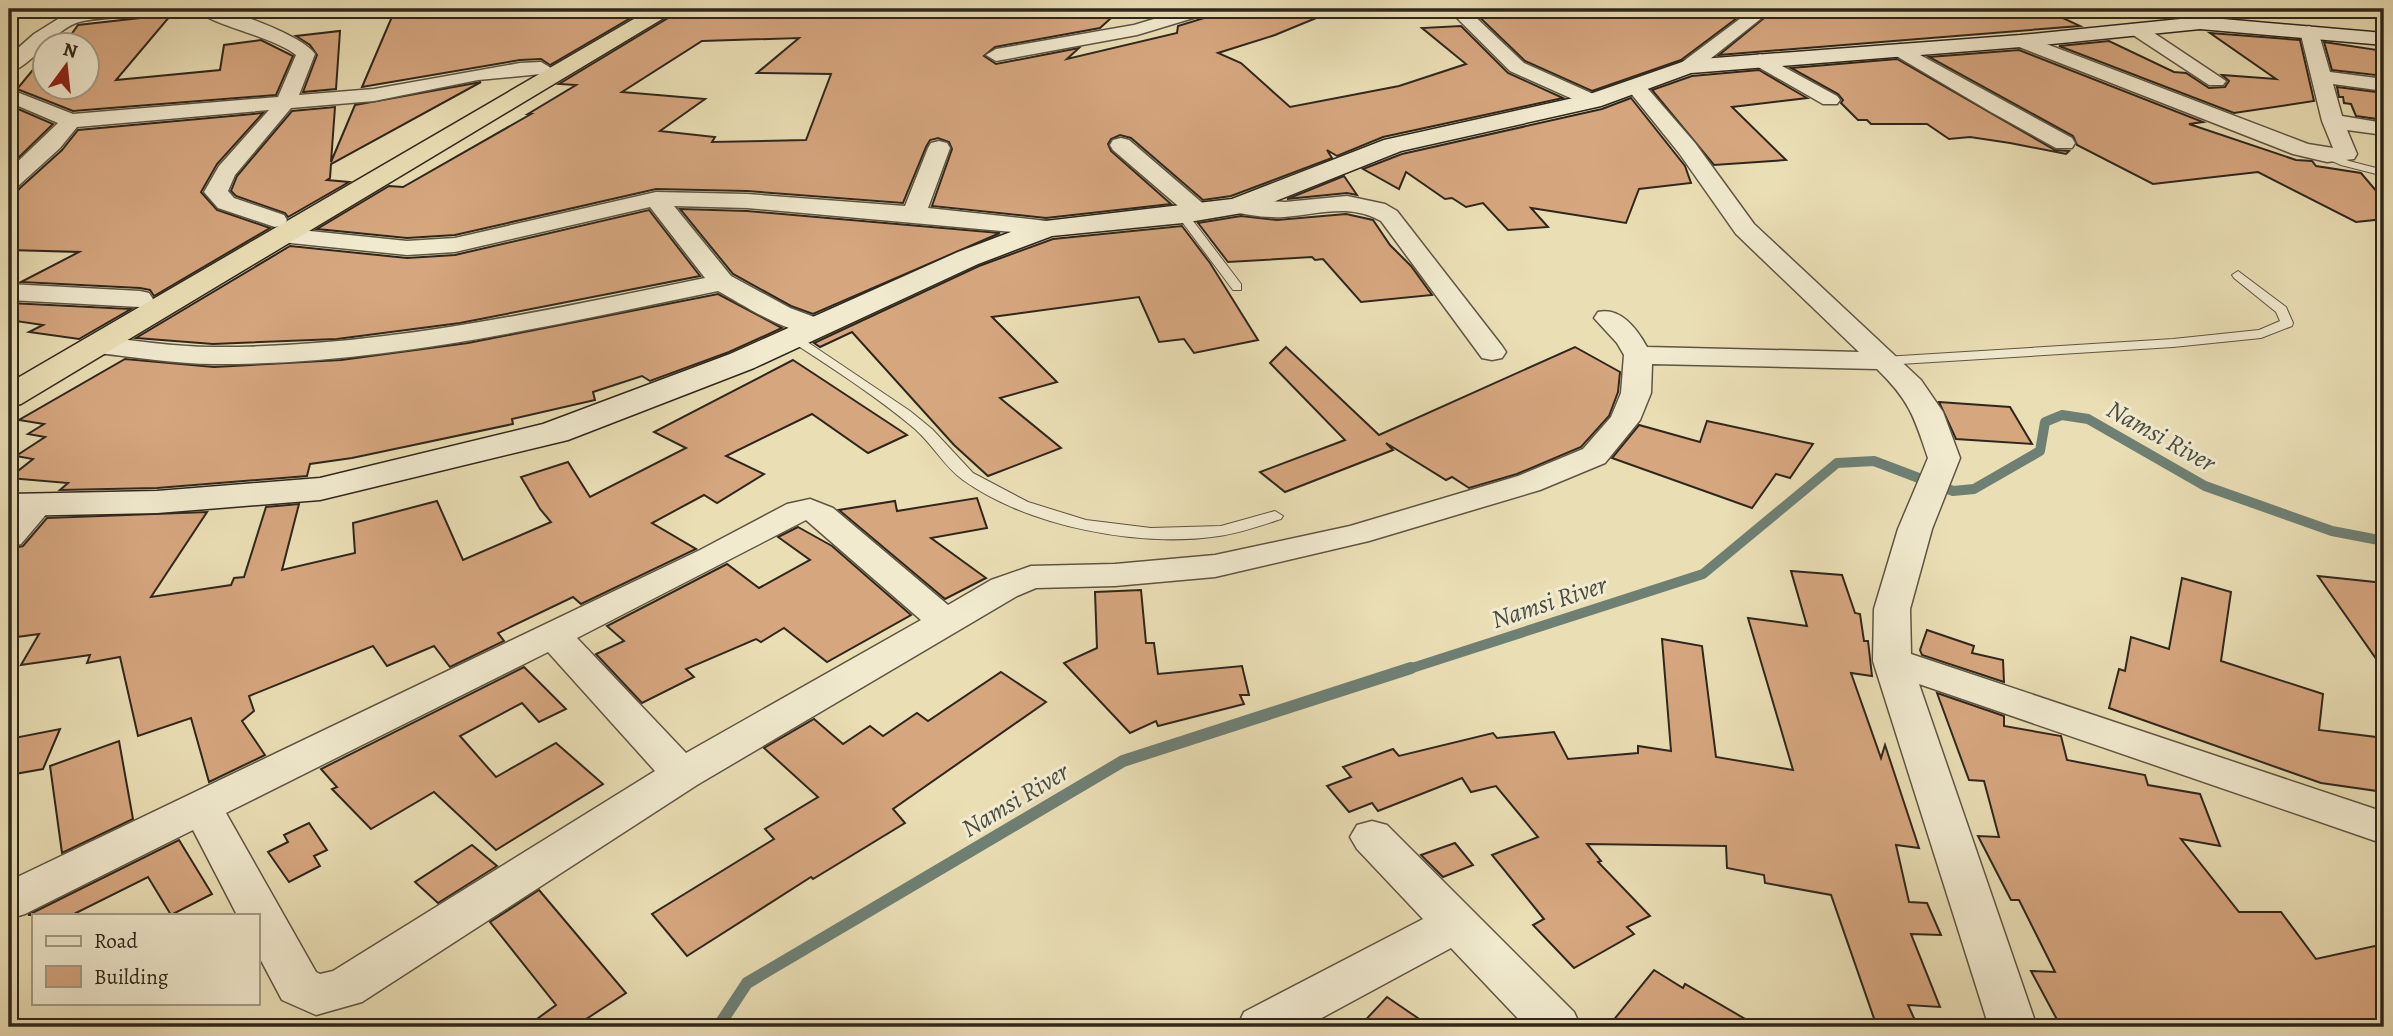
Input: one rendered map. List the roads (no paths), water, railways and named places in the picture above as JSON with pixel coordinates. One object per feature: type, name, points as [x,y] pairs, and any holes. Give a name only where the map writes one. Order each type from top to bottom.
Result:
[{"type":"highway","points":[[9,397],[97,345],[278,228],[641,9]]},
{"type":"highway","points":[[9,376],[140,299],[278,228],[665,9]]},
{"type":"street","points":[[9,66],[72,13],[149,9]]},
{"type":"street","points":[[205,9],[242,26],[291,40],[306,54],[298,83],[285,104],[253,144],[221,176],[216,192],[226,203],[278,228],[407,248],[455,245],[656,199],[747,201],[1047,228],[1191,214],[1237,206],[1393,145],[1593,101],[1688,67],[2213,23],[2384,39]]},
{"type":"street","points":[[996,55],[1137,30],[1204,9]]},
{"type":"street","points":[[1457,9],[1517,67],[1593,101]]},
{"type":"street","points":[[1688,67],[1764,9]]},
{"type":"street","points":[[2178,9],[2213,23]]},
{"type":"street","points":[[2136,29],[2216,81]]},
{"type":"street","points":[[2021,41],[2301,149],[2327,155],[2346,154],[2333,121],[2309,31]]},
{"type":"street","points":[[1900,50],[1998,108],[2064,143]]},
{"type":"street","points":[[1760,60],[1830,100]]},
{"type":"street","points":[[9,95],[71,121],[374,95],[424,87],[487,71],[541,68]]},
{"type":"street","points":[[2321,77],[2384,85]]},
{"type":"street","points":[[1634,86],[1687,148],[1745,229],[1912,386],[1928,412],[1944,458],[1915,529],[1892,609],[1892,661],[2012,1027]]},
{"type":"street","points":[[9,182],[52,143],[71,121]]},
{"type":"street","points":[[2333,121],[2384,129]]},
{"type":"street","points":[[1121,145],[1191,214]]},
{"type":"street","points":[[914,214],[939,148]]},
{"type":"street","points":[[656,199],[722,282],[780,314],[805,332]]},
{"type":"street","points":[[1237,206],[1271,210],[1356,203],[1378,208],[1389,216],[1492,352]]},
{"type":"street","points":[[9,537],[24,505],[156,502],[320,489],[555,432],[742,361],[968,258],[1047,228]]},
{"type":"street","points":[[97,345],[226,356],[336,350],[561,316],[722,282]]},
{"type":"street","points":[[9,292],[140,299]]},
{"type":"street","points":[[201,806],[299,986],[316,995],[345,988],[682,774],[1004,588],[1031,577],[1115,575],[1215,566],[1357,534],[1529,483],[1594,456],[1625,420],[1636,393],[1638,355],[1629,340],[1608,318]]},
{"type":"street","points":[[1638,355],[1884,361]]},
{"type":"street","points":[[9,901],[799,511],[810,509],[821,515],[946,622]]},
{"type":"street","points":[[552,635],[682,774]]},
{"type":"street","points":[[1892,661],[2384,828]]},
{"type":"street","points":[[1372,837],[1556,1027]]},
{"type":"street","points":[[1261,1027],[1454,924]]},
{"type":"lane","points":[[2327,155],[2345,163],[2384,173]]},
{"type":"lane","points":[[1191,214],[1237,287]]},
{"type":"lane","points":[[1884,361],[2172,343],[2261,334],[2287,323],[2282,310],[2238,275]]},
{"type":"lane","points":[[805,332],[922,428],[966,475],[994,493],[1045,512],[1118,531],[1158,534],[1216,532],[1275,516]]},
{"type":"waterway","name":"Namsi River","points":[[1406,670],[1703,574],[1837,463],[1874,461],[1953,491],[1974,489],[2040,451],[2045,422],[2062,415],[2088,419],[2205,486],[2332,531],[2384,541]]},
{"type":"waterway","name":"Namsi River","points":[[718,1027],[747,983],[1123,761],[1411,668]]}]
